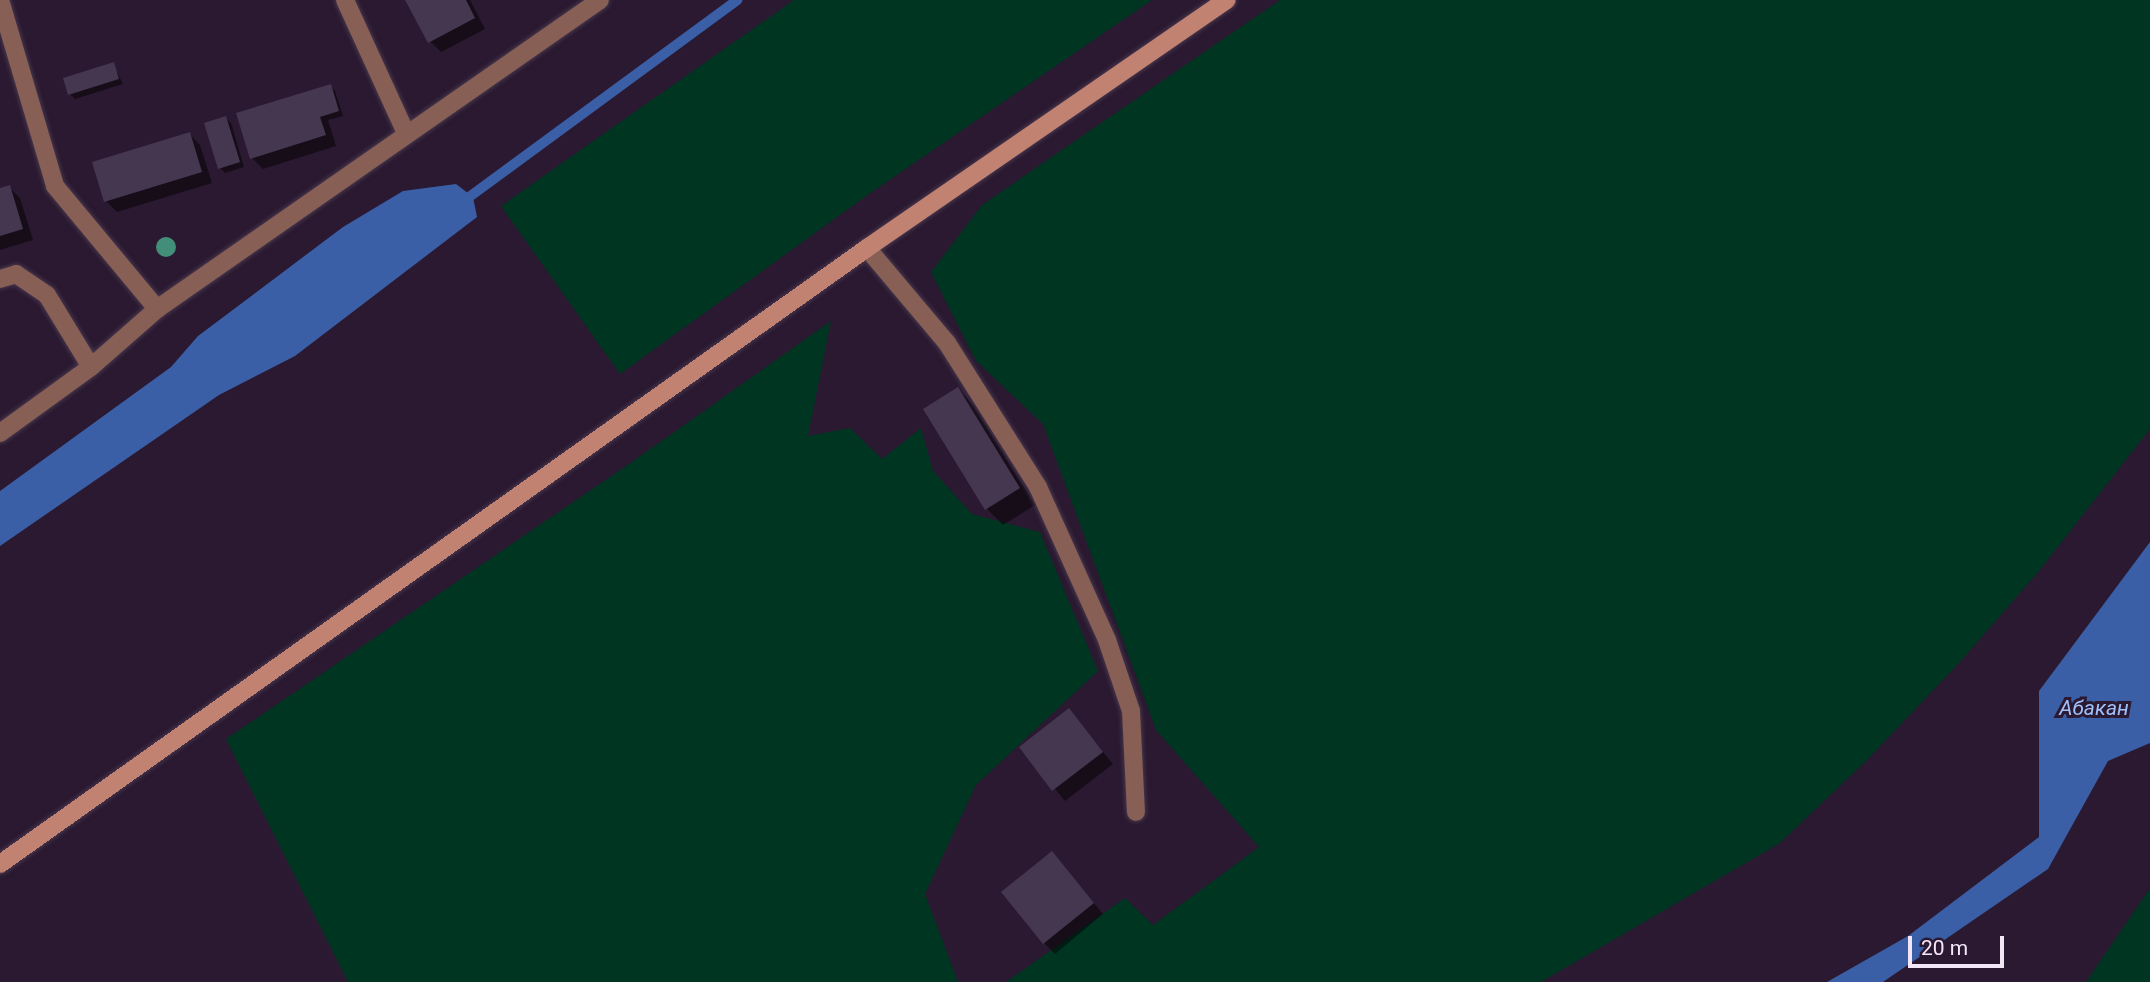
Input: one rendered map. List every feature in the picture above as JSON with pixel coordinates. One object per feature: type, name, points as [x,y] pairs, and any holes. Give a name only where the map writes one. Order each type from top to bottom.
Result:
[{"type":"main road","points":[[0,864],[867,248],[1227,0]]},
{"type":"street","points":[[0,0],[55,186],[157,309]]},
{"type":"street","points":[[345,0],[406,133]]},
{"type":"street","points":[[0,433],[91,367],[157,309],[600,0]]},
{"type":"street","points":[[867,248],[947,343],[1038,487],[1107,640],[1131,711],[1136,812]]},
{"type":"street","points":[[0,279],[16,274],[47,295],[91,367]]},
{"type":"green space","points":[[794,0],[1152,0],[869,194],[620,374],[501,206]]},
{"type":"green space","points":[[1280,0],[2150,0],[2150,429],[2039,571],[1960,662],[1866,761],[1780,843],[1541,982],[1006,982],[1125,898],[1153,925],[1259,847],[1156,730],[1043,424],[976,361],[931,272],[982,205]]},
{"type":"green space","points":[[831,321],[808,436],[850,428],[882,459],[921,428],[933,471],[972,514],[1040,532],[1098,671],[976,785],[925,894],[958,982],[348,982],[226,739],[629,464]]},
{"type":"green space","points":[[2150,888],[2150,982],[2086,982]]},
{"type":"water","points":[[456,184],[473,197],[477,217],[295,356],[219,395],[0,546],[0,491],[171,367],[198,336],[343,227],[403,191]]},
{"type":"water","name":"Абакан","points":[[2150,542],[2150,743],[2108,761],[2048,869],[1883,982],[1827,982],[1908,936],[2039,837],[2039,691]]},
{"type":"building","points":[[405,0],[466,0],[475,18],[428,43]]},
{"type":"building","points":[[114,62],[119,79],[68,95],[63,78]]},
{"type":"building","points":[[331,84],[339,111],[320,117],[326,135],[250,159],[236,113]]},
{"type":"building","points":[[226,116],[240,162],[218,169],[204,123]]},
{"type":"building","points":[[190,132],[202,172],[104,202],[92,162]]},
{"type":"building","points":[[10,185],[23,229],[0,236],[0,188]]},
{"type":"building","points":[[958,387],[1020,488],[985,510],[923,409]]},
{"type":"building","points":[[1069,708],[1103,752],[1052,791],[1019,747]]},
{"type":"building","points":[[1052,851],[1094,903],[1043,944],[1001,892]]},
{"type":"waterway","points":[[461,203],[737,0]]}]
